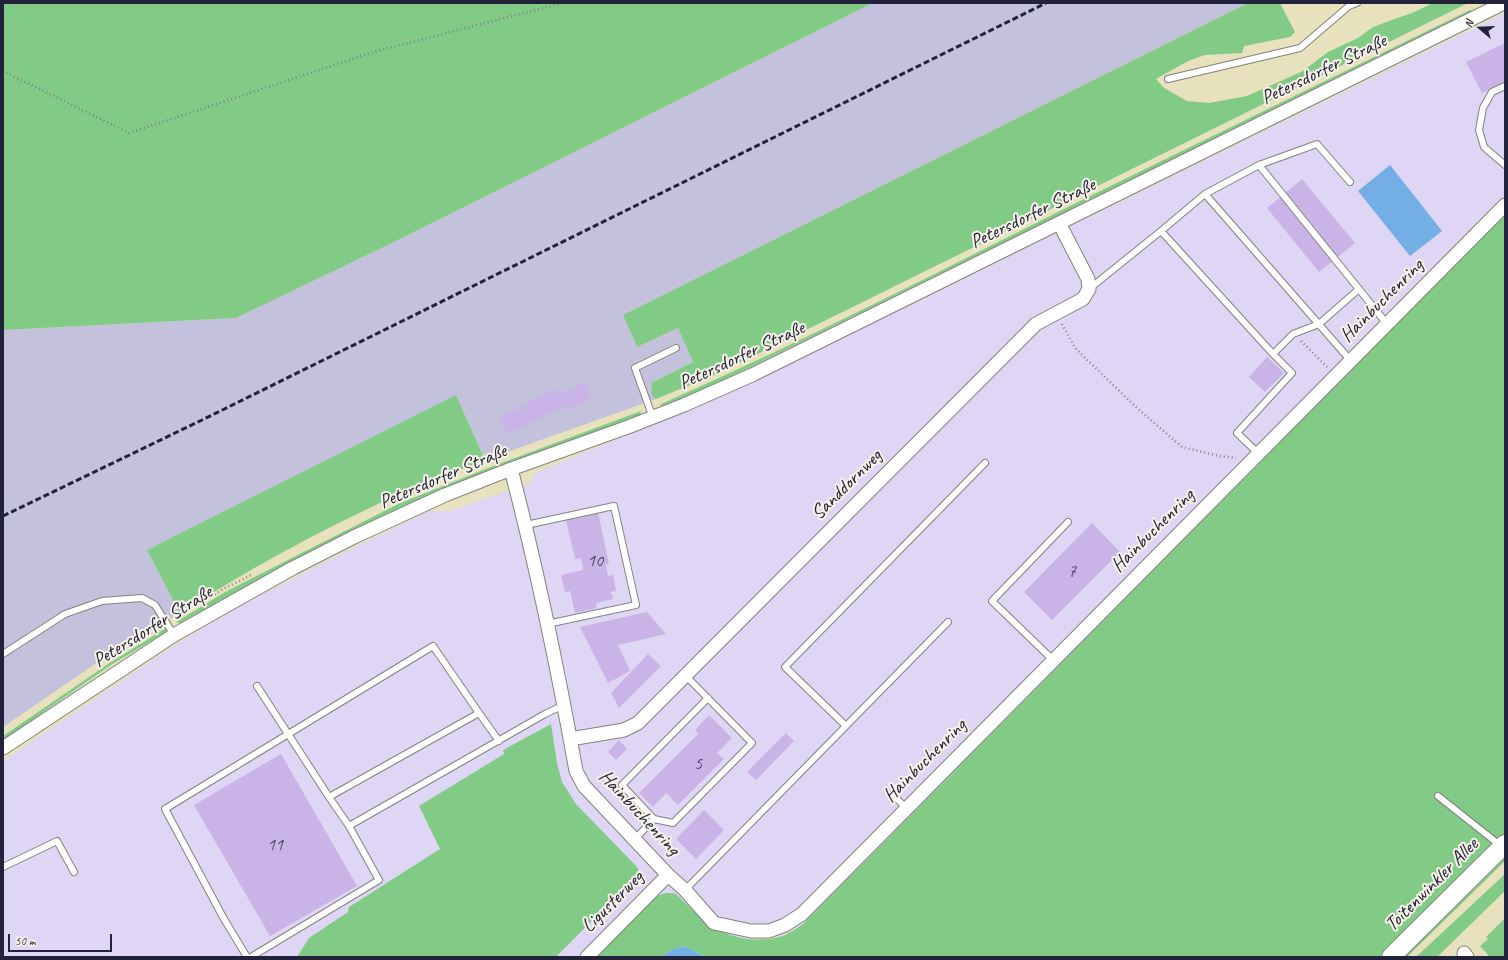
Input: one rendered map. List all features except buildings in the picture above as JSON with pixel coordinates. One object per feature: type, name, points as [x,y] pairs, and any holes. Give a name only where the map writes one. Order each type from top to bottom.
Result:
[{"type":"street","name":"Petersdorfer Straße","points":[[3,748],[174,635],[294,568],[354,537],[446,495],[511,469],[653,418],[752,375],[1504,3]]},
{"type":"street","name":"Hainbuchenring","points":[[511,469],[526,525],[564,705],[576,771],[584,786],[634,840],[685,890],[714,923],[751,931],[769,931],[785,925],[802,914],[1505,205]]},
{"type":"street","points":[[1059,223],[1088,279],[1089,289]]},
{"type":"street","name":"Sanddornweg","points":[[570,739],[624,730],[638,723],[1036,324],[1083,299],[1089,289]]},
{"type":"street","name":"Toitenwinkler Allee","points":[[1391,957],[1504,845]]},
{"type":"street","name":"Ligusterweg","points":[[587,957],[668,875]]},
{"type":"lane","points":[[1168,79],[1300,48],[1349,6],[1357,3]]},
{"type":"lane","points":[[1505,86],[1492,92],[1483,108],[1479,130],[1484,147],[1505,165]]},
{"type":"lane","points":[[1089,289],[1205,194],[1259,165],[1317,144],[1350,182]]},
{"type":"lane","points":[[1259,165],[1387,324]]},
{"type":"lane","points":[[1205,194],[1351,361]]},
{"type":"lane","points":[[1161,231],[1292,373],[1237,433],[1259,454]]},
{"type":"lane","points":[[1273,354],[1293,334],[1319,324],[1359,289]]},
{"type":"lane","points":[[653,418],[635,368],[676,348]]},
{"type":"lane","points":[[846,726],[785,667],[984,462]]},
{"type":"lane","points":[[526,525],[614,506],[636,605],[547,624]]},
{"type":"lane","points":[[1053,660],[992,601],[1068,522]]},
{"type":"lane","points":[[3,654],[64,614],[102,601],[142,598],[155,605],[174,635]]},
{"type":"lane","points":[[685,890],[948,622]]},
{"type":"lane","points":[[247,957],[224,919],[165,809],[433,646],[499,741]]},
{"type":"lane","points":[[685,675],[708,698],[752,743],[673,823],[654,820],[622,785],[708,698]]},
{"type":"lane","points":[[251,957],[379,880],[349,826],[257,686]]},
{"type":"lane","points":[[349,826],[545,714],[564,705]]},
{"type":"lane","points":[[329,797],[479,713]]},
{"type":"lane","points":[[892,794],[907,809]]},
{"type":"lane","points":[[1438,796],[1504,845]]},
{"type":"lane","points":[[634,840],[654,820]]},
{"type":"lane","points":[[3,868],[57,841],[74,872]]},
{"type":"path","points":[[3,71],[129,133],[377,51],[562,3]]},
{"type":"path","points":[[1056,313],[1075,348],[1137,408],[1182,448],[1235,458],[1246,466]]},
{"type":"path","points":[[1293,334],[1322,362]]},
{"type":"path","points":[[198,605],[223,589],[257,572]]},
{"type":"shaded area","points":[[873,3],[1248,3],[623,315],[637,347],[678,328],[693,362],[651,383],[652,395],[656,399],[485,460],[456,395],[147,550],[180,613],[108,655],[3,727],[3,330],[236,318],[392,243]]},
{"type":"shaded area","points":[[1505,13],[1505,215],[803,924],[784,935],[765,939],[747,939],[730,935],[655,898],[596,957],[3,957],[3,761],[178,643],[240,606],[359,545],[430,511],[450,511],[530,483],[535,473],[739,389]]},
{"type":"green space","points":[[3,3],[873,3],[392,243],[236,318],[3,330]]},
{"type":"green space","points":[[1248,3],[1283,3],[1281,5],[1295,32],[1290,37],[1244,46],[1242,53],[1205,55],[1188,61],[1156,79],[1164,88],[1187,101],[1209,103],[1247,96],[1303,71],[1328,52],[1358,38],[1373,27],[1412,13],[1433,3],[1468,3],[719,373],[656,399],[652,396],[651,383],[693,362],[678,328],[637,347],[623,315]]},
{"type":"green space","points":[[1470,10],[1472,12],[722,381],[666,406],[659,405],[823,329],[1092,195]]},
{"type":"green space","points":[[1505,215],[1505,833],[1380,957],[705,957],[685,946],[673,949],[661,957],[596,957],[655,898],[665,893],[676,894],[708,924],[729,935],[757,940],[776,938],[785,935],[803,924]]},
{"type":"green space","points":[[456,395],[485,460],[395,496],[340,522],[259,566],[180,613],[147,550]]},
{"type":"green space","points":[[641,411],[639,416],[464,480],[405,506],[305,555],[180,623],[176,622],[225,592],[398,504],[488,468]]},
{"type":"green space","points":[[166,628],[166,632],[111,665],[3,740],[3,736],[111,662]]},
{"type":"green space","points":[[551,724],[557,763],[562,782],[576,804],[638,868],[639,873],[556,957],[297,957],[309,938],[348,912],[349,907],[440,849],[419,806],[504,754],[503,750]]},
{"type":"green space","points":[[1505,853],[1505,861],[1407,957],[1400,957]]},
{"type":"green space","points":[[1505,874],[1505,891],[1437,957],[1416,957]]},
{"type":"green space","points":[[1505,918],[1505,957],[1490,957],[1480,946],[1488,939],[1486,937]]},
{"type":"water","points":[[1390,165],[1442,231],[1410,256],[1358,191]]},
{"type":"water","points":[[685,946],[705,957],[661,957],[673,949]]},
{"type":"railway","points":[[3,516],[202,420],[1046,3]]}]
